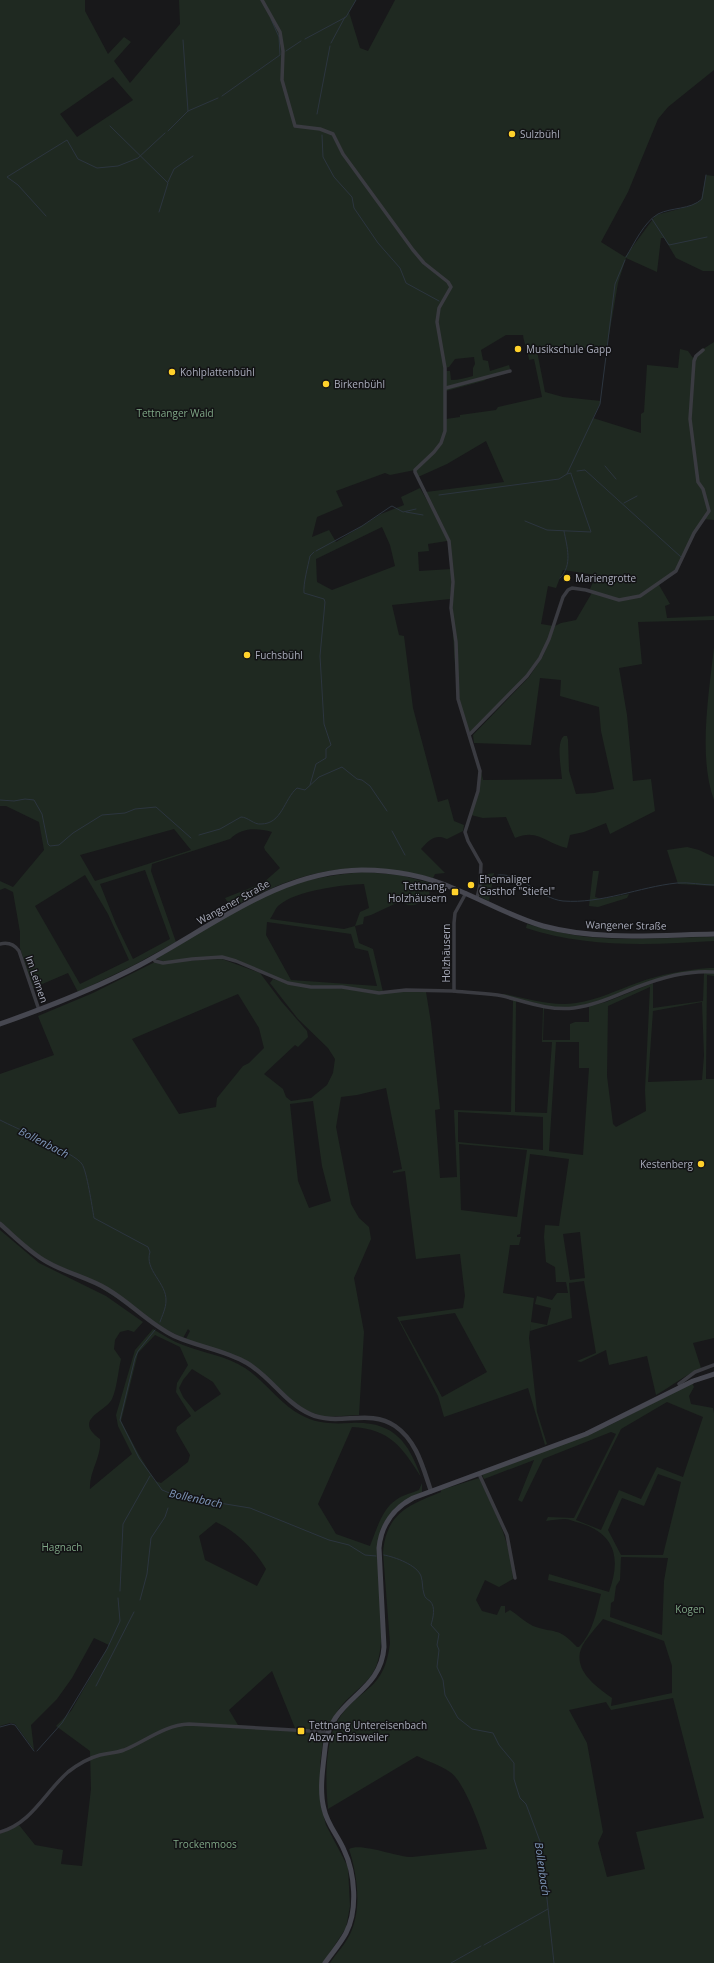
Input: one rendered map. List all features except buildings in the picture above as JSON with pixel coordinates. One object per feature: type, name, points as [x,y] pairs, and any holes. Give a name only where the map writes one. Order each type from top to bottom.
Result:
[{"type":"main road","name":"Wangener Straße","points":[[0,1024],[74,996],[153,958],[254,899],[285,885],[314,876],[345,871],[388,871],[421,877],[466,893],[530,922],[578,933],[626,936],[714,934]]},
{"type":"main road","points":[[325,1963],[346,1933],[351,1922],[353,1907],[352,1875],[348,1860],[330,1825],[323,1807],[322,1790],[325,1747],[328,1732],[336,1714],[372,1680],[381,1662],[384,1647],[380,1548],[382,1532],[388,1520],[398,1508],[406,1502],[431,1491],[586,1434],[681,1386],[704,1376],[714,1374]]},
{"type":"street","points":[[262,0],[280,32],[282,51],[282,80],[295,126],[320,129],[333,134],[343,154],[413,250],[424,263],[448,282],[451,287],[439,308],[437,322],[438,333],[444,356],[446,388],[445,431],[441,443],[434,452],[415,470],[415,472],[448,541],[453,582],[451,608],[456,642],[458,699],[478,764],[480,782],[467,824],[466,838],[481,864],[480,885],[477,898]]},
{"type":"street","points":[[470,734],[527,676],[540,658],[549,639],[566,592],[570,589],[577,589],[619,600],[636,598],[672,575],[681,564],[694,533],[709,512],[703,489],[698,482],[690,419],[694,361],[698,353],[703,350]]},
{"type":"street","points":[[446,388],[510,371]]},
{"type":"street","name":"Holzhäusern","points":[[454,991],[454,917],[466,893]]},
{"type":"street","name":"Im Leimen","points":[[0,944],[7,943],[15,946],[19,951],[39,1010]]},
{"type":"street","name":"Holzhäusern","points":[[153,958],[155,961],[163,963],[200,958],[222,958],[236,961],[288,983],[310,987],[342,987],[379,993],[406,990],[454,991],[501,996],[550,1008],[575,1008],[610,999],[639,986],[666,978],[693,973],[714,972]]},
{"type":"street","points":[[0,1224],[43,1259],[107,1289],[154,1324],[173,1335],[229,1355],[248,1364],[267,1379],[292,1403],[312,1415],[329,1419],[372,1418],[396,1427],[407,1437],[415,1448],[431,1491]]},
{"type":"street","points":[[681,1386],[680,1384],[685,1378],[714,1365]]},
{"type":"street","points":[[480,1474],[507,1535],[515,1578]]},
{"type":"street","points":[[0,1832],[19,1823],[33,1812],[61,1779],[75,1767],[93,1757],[124,1750],[172,1726],[189,1724],[328,1732]]},
{"type":"green space","name":"Tettnanger Wald","points":[[0,0],[85,0],[85,11],[108,54],[124,37],[131,42],[114,61],[130,83],[180,24],[179,0],[356,0],[349,12],[360,48],[368,51],[395,0],[714,0],[714,70],[668,107],[658,119],[628,192],[601,242],[625,257],[656,215],[690,206],[701,200],[706,175],[714,176],[714,271],[703,271],[676,258],[664,238],[661,238],[657,272],[626,258],[618,283],[607,347],[537,351],[545,392],[563,397],[601,401],[593,418],[641,433],[641,414],[644,412],[647,365],[678,368],[680,349],[688,351],[693,358],[697,353],[714,342],[714,520],[703,519],[676,572],[659,585],[670,604],[665,606],[667,618],[714,616],[714,620],[638,622],[642,664],[619,668],[627,715],[633,781],[651,779],[655,811],[610,834],[606,823],[584,832],[570,835],[567,848],[536,836],[523,835],[515,838],[506,817],[483,818],[471,815],[479,792],[481,772],[483,780],[562,779],[560,744],[564,736],[567,736],[568,740],[569,771],[576,794],[594,793],[614,789],[601,731],[599,707],[560,696],[561,680],[540,678],[531,745],[474,743],[473,735],[529,677],[543,656],[555,626],[561,623],[576,620],[593,591],[590,589],[596,575],[563,570],[556,588],[548,586],[541,624],[553,626],[543,651],[526,676],[470,732],[464,720],[457,682],[453,635],[452,578],[450,599],[392,605],[399,635],[404,636],[413,708],[438,802],[448,799],[454,821],[464,825],[463,831],[447,839],[443,837],[435,837],[426,843],[421,849],[445,873],[435,874],[433,878],[404,872],[378,869],[353,868],[329,871],[305,876],[282,884],[231,908],[225,898],[263,883],[280,868],[264,847],[272,832],[255,829],[245,830],[230,839],[152,864],[151,871],[176,942],[134,965],[78,992],[68,973],[33,988],[20,948],[20,932],[13,892],[5,888],[0,890],[0,881],[13,887],[44,850],[39,822],[6,806],[0,806]],"holes":[[[113,77],[133,100],[77,137],[60,114]],[[506,335],[523,335],[529,360],[534,359],[542,397],[498,407],[496,410],[460,415],[460,417],[446,419],[446,391],[483,381],[510,369],[509,365],[490,371],[488,361],[483,360],[481,350]],[[474,357],[475,364],[473,368],[473,376],[451,380],[450,371],[445,371],[445,368],[449,367],[455,359]],[[486,441],[504,482],[426,492],[432,509],[420,488],[401,497],[404,505],[381,514],[336,542],[329,530],[312,537],[317,517],[343,506],[336,491],[385,473],[390,475],[415,470],[418,477],[447,464]],[[382,527],[390,545],[395,566],[332,590],[317,582],[316,559]],[[447,541],[450,543],[451,569],[419,571],[418,552],[429,551],[428,544]],[[174,829],[191,850],[95,881],[80,855]],[[145,870],[170,939],[133,959],[116,924],[100,884]],[[85,875],[108,914],[129,960],[80,984],[35,906]]]},
{"type":"green space","points":[[714,647],[714,800],[709,783],[706,725]]},
{"type":"green space","points":[[687,847],[699,850],[714,857],[714,886],[678,884],[667,850]]},
{"type":"green space","points":[[593,871],[599,871],[595,897],[601,899],[629,894],[627,898],[598,907],[589,906]]},
{"type":"green space","points":[[364,872],[400,875],[430,883],[429,899],[418,904],[411,905],[401,901],[364,917],[363,924],[355,926],[359,943],[373,949],[383,992],[312,986],[288,982],[222,956],[166,962],[156,959],[223,918],[276,891],[312,879]],"holes":[[[364,884],[369,908],[360,912],[355,926],[344,929],[270,919],[278,906],[296,896],[320,889]],[[267,922],[351,934],[355,948],[368,951],[377,986],[291,980],[266,935]]]},
{"type":"green space","points":[[494,873],[489,901],[477,895],[481,875]]},
{"type":"green space","points":[[527,924],[588,937],[635,939],[714,937],[714,941],[643,944],[596,942],[572,939],[526,928]]},
{"type":"green space","points":[[222,959],[260,973],[281,1001],[307,1031],[308,1037],[298,1047],[295,1045],[264,1074],[283,1089],[286,1097],[291,1101],[311,1098],[327,1085],[333,1073],[335,1059],[328,1048],[298,1019],[270,983],[273,979],[299,986],[348,989],[377,994],[405,991],[426,992],[431,1023],[440,1109],[435,1110],[440,1178],[457,1177],[454,1110],[511,1112],[513,1000],[516,1001],[515,1112],[547,1113],[552,1042],[542,1042],[543,1008],[543,1040],[570,1040],[570,1024],[575,1022],[589,1022],[589,1006],[606,1002],[653,983],[653,1008],[703,1001],[704,973],[714,973],[714,976],[707,975],[706,1079],[714,1079],[714,1338],[693,1343],[701,1368],[656,1395],[647,1356],[609,1365],[606,1350],[581,1362],[577,1361],[596,1353],[584,1281],[569,1283],[572,1318],[530,1331],[531,1322],[529,1338],[537,1412],[547,1444],[545,1445],[528,1388],[444,1417],[438,1396],[397,1317],[463,1308],[465,1296],[460,1254],[416,1259],[405,1171],[393,1173],[393,1171],[402,1169],[386,1088],[341,1097],[336,1127],[351,1204],[359,1218],[369,1227],[371,1239],[354,1278],[364,1332],[359,1415],[325,1417],[307,1411],[293,1401],[254,1366],[186,1339],[190,1331],[188,1329],[183,1338],[165,1329],[82,1276],[46,1260],[29,1248],[0,1222],[0,1074],[54,1055],[38,1016],[93,993],[155,962]],"holes":[[[650,987],[645,1090],[646,1111],[616,1127],[613,1124],[607,1076],[608,1006]],[[238,994],[259,1028],[264,1048],[249,1063],[243,1066],[217,1098],[216,1107],[179,1114],[132,1039]],[[702,1002],[704,1056],[702,1080],[648,1082],[653,1011]],[[556,1042],[579,1042],[579,1068],[589,1068],[583,1155],[549,1151]],[[313,1101],[322,1166],[331,1201],[309,1208],[298,1181],[290,1104]],[[458,1112],[543,1117],[543,1150],[458,1142]],[[459,1144],[527,1150],[517,1217],[461,1210]],[[530,1154],[569,1159],[559,1226],[545,1225],[544,1237],[546,1262],[555,1267],[556,1282],[566,1282],[568,1293],[557,1293],[552,1300],[537,1296],[535,1304],[551,1308],[547,1325],[531,1322],[534,1298],[503,1293],[510,1245],[519,1245],[521,1237],[517,1237],[517,1235],[520,1234]],[[580,1232],[585,1278],[570,1280],[563,1234]],[[455,1313],[487,1372],[442,1397],[400,1321]]]},
{"type":"green space","points":[[714,968],[714,971],[658,979],[616,996],[576,1007],[555,1008],[502,995],[504,994],[540,1002],[558,1004],[584,1002],[655,977],[682,971]]},
{"type":"green space","points":[[0,1230],[39,1263],[106,1296],[143,1322],[134,1332],[128,1330],[120,1332],[115,1340],[114,1349],[121,1359],[114,1395],[109,1404],[93,1416],[89,1426],[92,1432],[100,1439],[99,1452],[91,1476],[90,1489],[132,1454],[118,1426],[116,1415],[135,1350],[153,1329],[179,1343],[231,1360],[245,1368],[286,1405],[307,1418],[326,1423],[366,1423],[388,1430],[397,1436],[410,1453],[421,1477],[408,1457],[386,1436],[365,1428],[352,1427],[318,1504],[336,1534],[370,1546],[383,1515],[391,1504],[398,1498],[419,1490],[422,1483],[422,1492],[406,1500],[395,1508],[380,1530],[381,1642],[377,1664],[369,1678],[342,1705],[330,1723],[322,1729],[311,1730],[295,1728],[272,1671],[229,1710],[238,1725],[324,1733],[320,1764],[320,1802],[326,1825],[348,1867],[350,1906],[346,1928],[323,1963],[0,1963],[0,1834],[19,1825],[35,1845],[63,1850],[61,1864],[82,1866],[91,1789],[90,1751],[56,1726],[71,1711],[109,1645],[94,1638],[72,1678],[57,1699],[31,1725],[34,1750],[15,1724],[10,1723],[0,1726]],"holes":[[[155,1335],[180,1347],[188,1365],[177,1383],[176,1392],[191,1416],[177,1427],[176,1431],[190,1455],[188,1462],[161,1483],[155,1481],[121,1421],[138,1353]],[[192,1369],[213,1382],[221,1394],[195,1412],[183,1397],[179,1388],[183,1380]],[[216,1522],[231,1530],[238,1536],[251,1548],[266,1569],[257,1586],[205,1560],[199,1536]]]},
{"type":"green space","name":"Kogen","points":[[692,1383],[694,1387],[689,1396],[691,1404],[713,1408],[714,1413],[714,1963],[330,1963],[349,1936],[356,1912],[356,1880],[349,1849],[354,1847],[370,1848],[412,1857],[487,1849],[467,1796],[456,1777],[438,1765],[417,1756],[328,1809],[326,1785],[327,1760],[331,1736],[340,1717],[378,1679],[387,1659],[390,1643],[383,1553],[385,1539],[389,1528],[401,1512],[409,1506],[441,1492],[441,1490],[479,1478],[506,1539],[512,1565],[513,1579],[499,1587],[485,1580],[476,1600],[482,1611],[497,1615],[501,1606],[505,1606],[505,1613],[510,1610],[527,1623],[560,1633],[579,1647],[591,1629],[601,1594],[548,1580],[549,1574],[609,1592],[615,1569],[615,1559],[608,1541],[592,1528],[567,1519],[546,1521],[548,1517],[574,1518],[616,1434],[611,1432],[543,1459],[522,1502],[518,1500],[534,1460],[484,1479],[482,1475],[608,1426]],"holes":[[[667,1402],[703,1417],[683,1477],[657,1467],[641,1499],[619,1490],[601,1530],[576,1520],[621,1429]],[[658,1474],[681,1482],[663,1555],[621,1555],[608,1530],[622,1498],[644,1506]],[[621,1557],[668,1558],[664,1581],[662,1635],[610,1617],[611,1603],[614,1601],[616,1586],[620,1580]],[[603,1619],[664,1641],[672,1666],[672,1693],[611,1706],[612,1698],[588,1678],[580,1665],[579,1657],[581,1649],[588,1637]],[[673,1698],[704,1818],[636,1832],[645,1869],[607,1877],[598,1843],[603,1832],[587,1743],[569,1710],[606,1702],[611,1710]]]},
{"type":"waterway","points":[[305,39],[346,17],[356,0]]},
{"type":"waterway","points":[[331,43],[345,17]]},
{"type":"waterway","points":[[222,96],[280,55],[279,37],[271,19]]},
{"type":"waterway","points":[[183,40],[188,111]]},
{"type":"waterway","points":[[286,51],[301,41]]},
{"type":"waterway","points":[[317,114],[330,46]]},
{"type":"waterway","points":[[168,131],[188,111],[218,98]]},
{"type":"waterway","points":[[110,126],[168,183],[159,212]]},
{"type":"waterway","points":[[46,216],[18,185],[7,177],[67,140],[78,159],[97,168],[118,166],[138,158],[165,133]]},
{"type":"waterway","points":[[322,135],[323,157],[334,177],[352,197],[354,208],[378,243],[400,268],[406,283],[439,301]]},
{"type":"waterway","points":[[168,182],[174,169],[193,156]]},
{"type":"waterway","points":[[626,257],[648,222],[658,214],[692,205],[702,199],[706,175]]},
{"type":"waterway","points":[[652,219],[669,245],[707,237]]},
{"type":"waterway","points":[[439,495],[559,479],[567,474],[600,404],[615,284],[625,260]]},
{"type":"waterway","points":[[605,466],[616,479]]},
{"type":"waterway","points":[[577,471],[585,470],[681,557]]},
{"type":"waterway","points":[[525,521],[547,530],[591,532],[571,473],[567,474]]},
{"type":"waterway","points":[[624,503],[637,496]]},
{"type":"waterway","points":[[316,551],[362,526],[392,506],[403,512],[416,509]]},
{"type":"waterway","points":[[406,512],[423,515]]},
{"type":"waterway","points":[[560,578],[564,573],[568,562],[564,531]]},
{"type":"waterway","points":[[310,785],[316,764],[326,758],[326,749],[331,745],[324,724],[320,656],[325,602],[324,599],[304,593],[310,556],[314,552]]},
{"type":"waterway","points":[[199,835],[220,829],[241,817],[258,824],[268,823],[278,816],[297,788],[305,790],[319,777],[342,767],[357,779],[362,780],[370,786],[387,811]]},
{"type":"waterway","points":[[0,800],[34,800],[42,814],[48,844],[50,846],[59,845],[73,833],[102,815],[125,813],[135,809],[156,807],[191,838]]},
{"type":"waterway","points":[[392,831],[405,855]]},
{"type":"waterway","points":[[498,875],[506,875],[522,881],[547,896],[563,901],[606,898],[677,883],[714,885]]},
{"type":"waterway","name":"Bollenbach","points":[[0,1120],[57,1147],[77,1159],[82,1164],[86,1174],[94,1218],[148,1247],[150,1252],[150,1265],[165,1294],[166,1301],[160,1322]]},
{"type":"waterway","name":"Bollenbach","points":[[155,1330],[138,1351],[135,1358],[120,1420],[139,1458],[162,1490],[177,1496],[250,1508],[329,1540],[349,1545],[365,1555],[376,1556]]},
{"type":"waterway","points":[[120,1591],[123,1524],[150,1476]]},
{"type":"waterway","points":[[140,1600],[147,1574],[151,1538],[165,1517],[168,1508]]},
{"type":"waterway","name":"Bollenbach","points":[[384,1555],[410,1565],[415,1568],[421,1576],[424,1595],[433,1606],[434,1613],[431,1625],[439,1634],[437,1645],[439,1650],[437,1667],[443,1680],[445,1695],[458,1718],[472,1729],[493,1733],[499,1745],[514,1763],[514,1779],[518,1792],[520,1798],[526,1804],[541,1844],[554,1963]]},
{"type":"waterway","points":[[37,1751],[62,1723],[107,1649],[120,1621],[118,1598]]},
{"type":"waterway","points":[[96,1686],[134,1612]]},
{"type":"waterway","points":[[0,1727],[11,1724],[15,1725],[34,1751]]},
{"type":"waterway","points":[[484,1945],[548,1909]]},
{"type":"waterway","points":[[451,1963],[481,1946]]},
{"type":"place","name":"Sulzbühl","points":[[512,134]]},
{"type":"place","name":"Musikschule Gapp","points":[[518,349]]},
{"type":"place","name":"Kohlplattenbühl","points":[[172,372]]},
{"type":"place","name":"Birkenbühl","points":[[326,384]]},
{"type":"place","name":"Mariengrotte","points":[[567,578]]},
{"type":"place","name":"Fuchsbühl","points":[[247,655]]},
{"type":"place","name":"Ehemaliger Gasthof \"Stiefel\"","points":[[471,885]]},
{"type":"place","name":"Tettnang, Holzhäusern","points":[[455,892]]},
{"type":"place","name":"Kestenberg","points":[[701,1164]]},
{"type":"place","name":"Tettnang Untereisenbach Abzw Enzisweiler","points":[[301,1731]]},
{"type":"park label","name":"Hagnach","points":[[62,1547]]},
{"type":"park label","name":"Trockenmoos","points":[[205,1844]]}]
